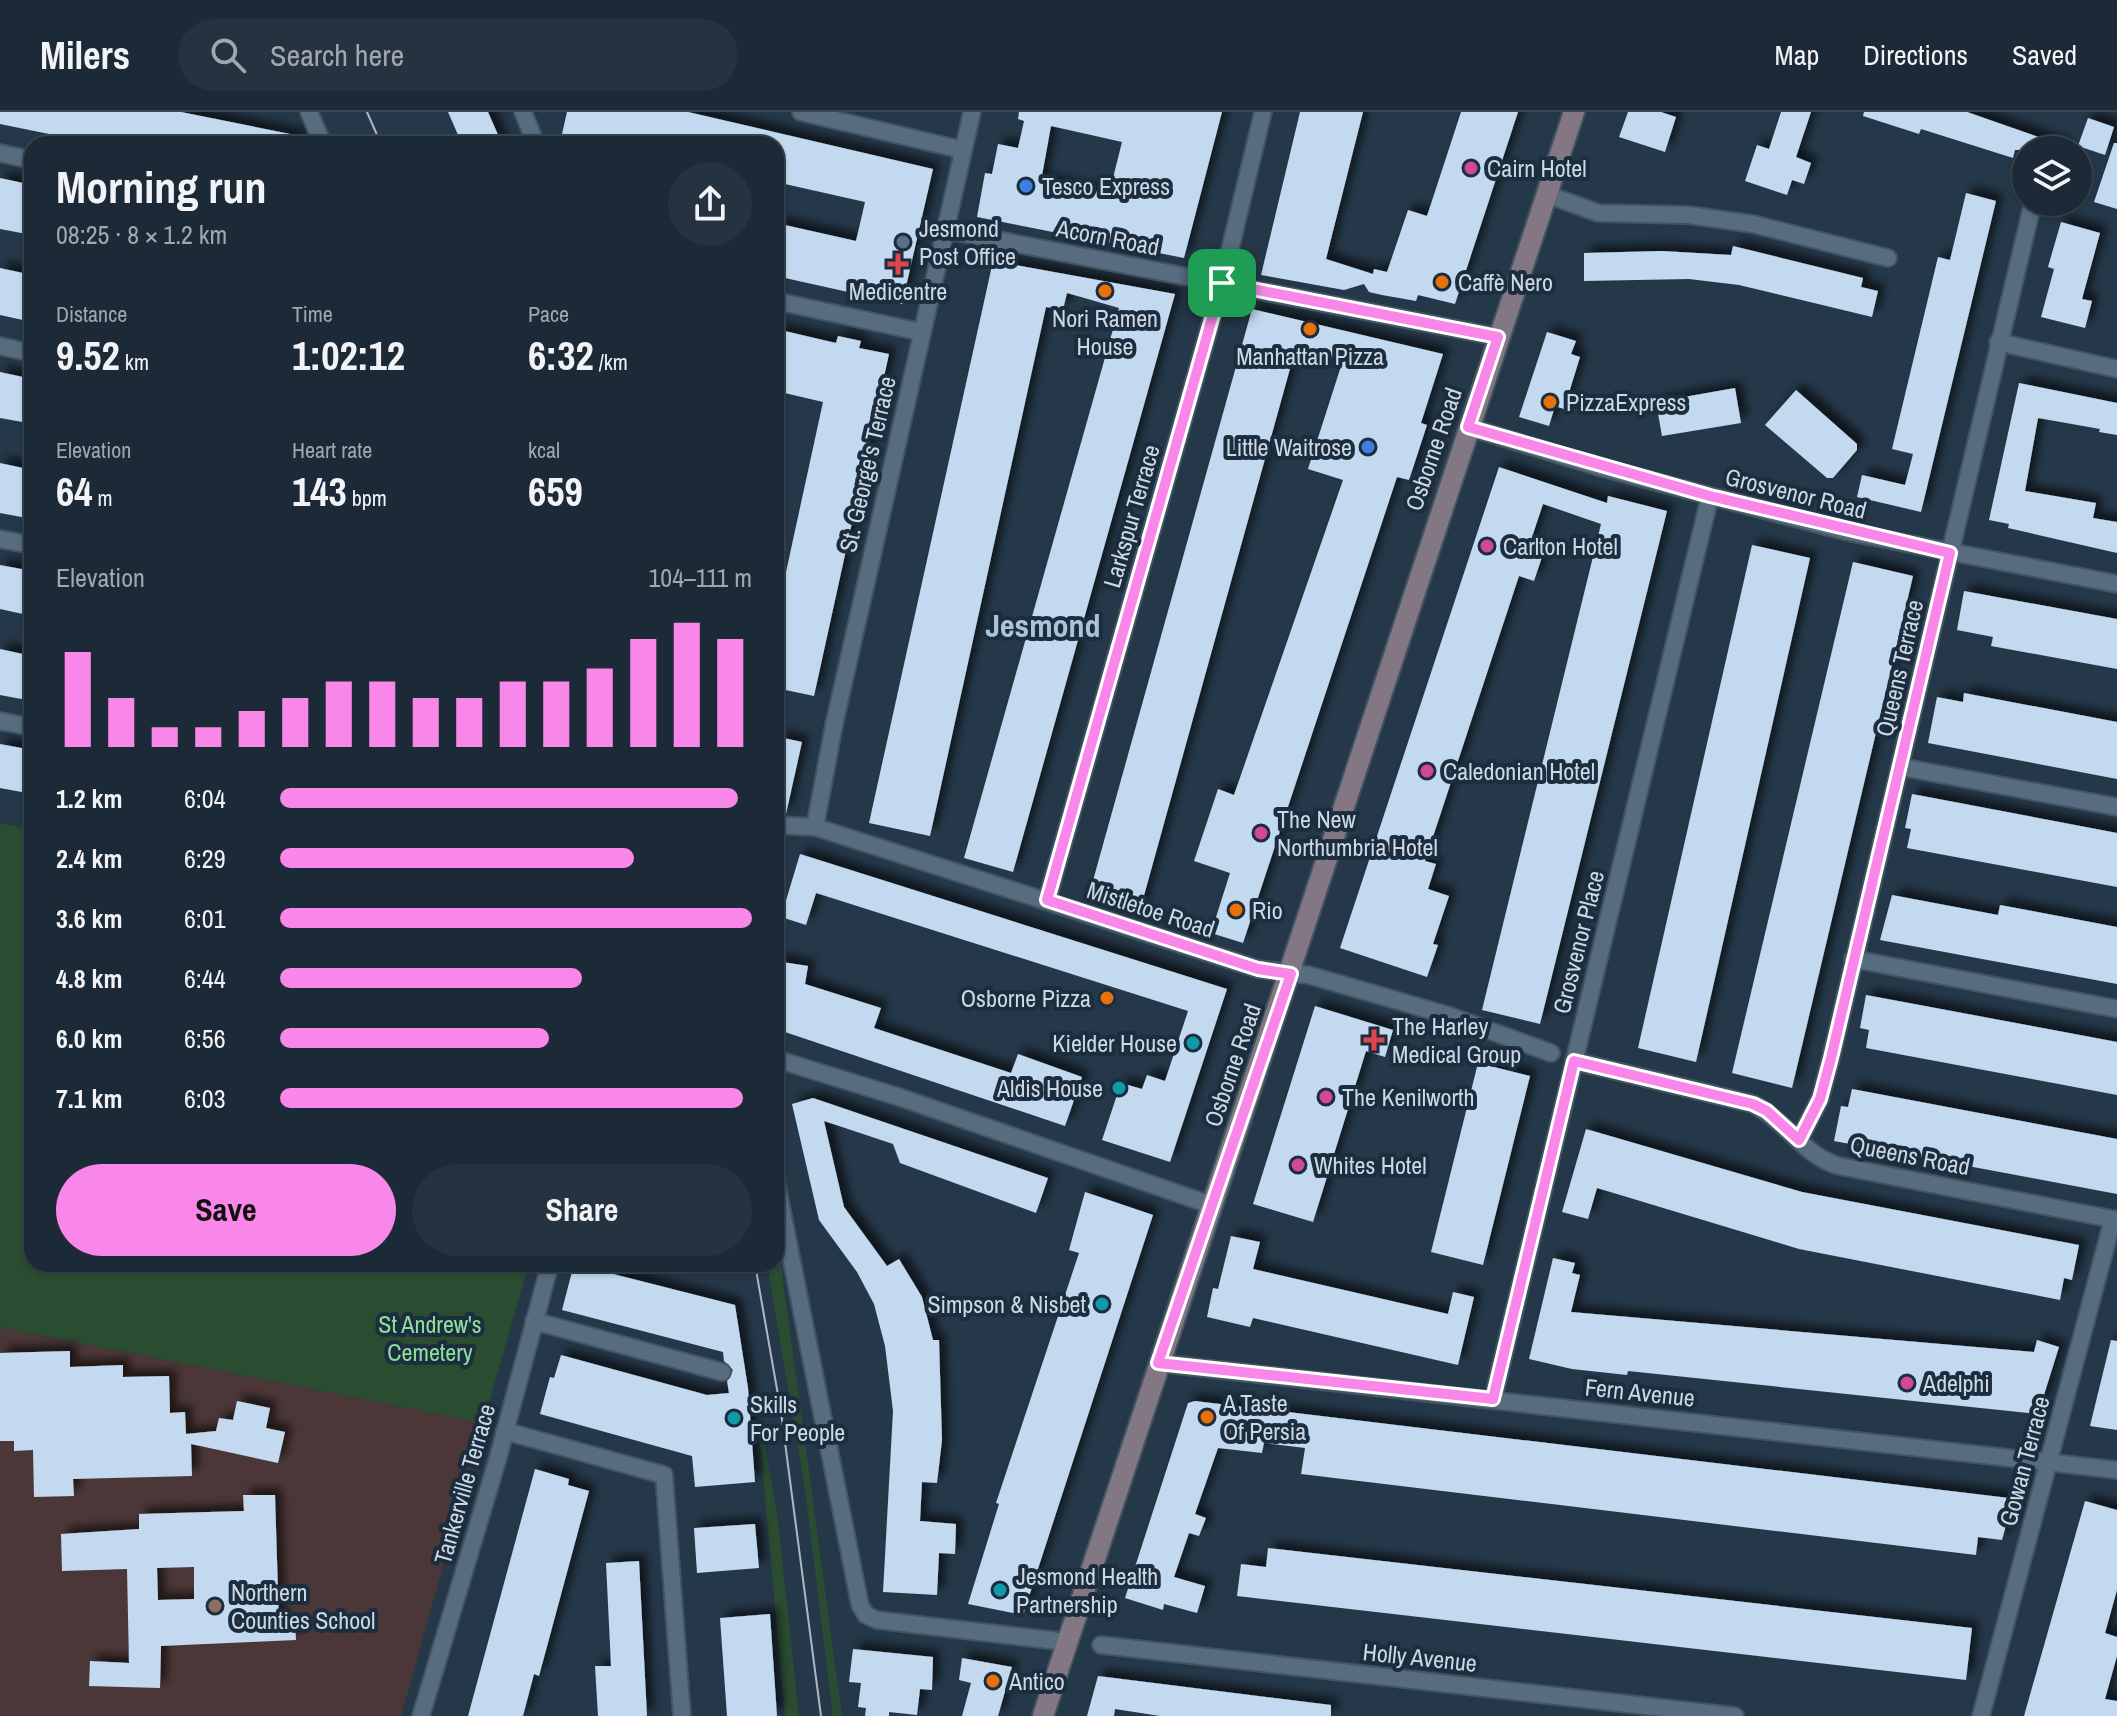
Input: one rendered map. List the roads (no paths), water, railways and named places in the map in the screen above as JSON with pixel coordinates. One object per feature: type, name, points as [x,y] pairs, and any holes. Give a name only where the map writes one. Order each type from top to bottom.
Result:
[{"type":"main road","name":"Osborne Road","points":[[1043,1716],[1574,112]]},
{"type":"street","points":[[309,112],[320,136]]},
{"type":"street","points":[[523,112],[533,136]]},
{"type":"street","points":[[801,112],[963,150]]},
{"type":"street","name":"St. George's Terrace","points":[[815,827],[834,725],[972,112]]},
{"type":"street","name":"Larkspur Terrace","points":[[1047,900],[1222,283],[1263,112]]},
{"type":"street","points":[[0,153],[24,158]]},
{"type":"street","points":[[1546,194],[1598,213],[1688,215],[1753,224],[1888,258]]},
{"type":"street","name":"Queens Terrace","points":[[1799,1140],[1820,1099],[2030,216]]},
{"type":"street","name":"Acorn Road","points":[[946,230],[1498,337]]},
{"type":"street","points":[[784,303],[921,332]]},
{"type":"street","points":[[1998,342],[2117,369]]},
{"type":"street","points":[[0,346],[24,351]]},
{"type":"street","name":"Grosvenor Road","points":[[1468,427],[1710,496],[1950,553],[2117,584]]},
{"type":"street","name":"Grosvenor Place","points":[[1493,1399],[1710,496]]},
{"type":"street","points":[[0,539],[24,544]]},
{"type":"street","points":[[0,721],[24,726]]},
{"type":"street","points":[[1901,767],[2117,807]]},
{"type":"street","name":"Mistletoe Road","points":[[784,825],[815,827],[1258,969],[1291,974]]},
{"type":"street","points":[[1853,959],[2117,1009]]},
{"type":"street","points":[[1291,974],[1308,975],[1447,1015],[1551,1053]]},
{"type":"street","name":"Queens Road","points":[[1574,1061],[1753,1104],[1767,1111],[1814,1155],[1839,1166],[2115,1219]]},
{"type":"street","points":[[784,1062],[956,1116],[1211,1205]]},
{"type":"street","name":"Gowan Terrace","points":[[1981,1716],[2115,1219]]},
{"type":"street","points":[[784,1221],[860,1605],[866,1615],[877,1620],[1067,1642]]},
{"type":"street","name":"Tankerville Terrace","points":[[421,1716],[505,1431],[548,1272]]},
{"type":"street","points":[[534,1321],[722,1372]]},
{"type":"street","name":"Fern Avenue","points":[[1158,1363],[2117,1470]]},
{"type":"street","points":[[505,1431],[664,1475],[682,1716]]},
{"type":"street","name":"Holly Avenue","points":[[1101,1645],[1735,1716]]},
{"type":"tram line","points":[[367,112],[378,136]]},
{"type":"tram line","points":[[756,1272],[781,1412],[821,1716]]},
{"type":"place","name":"Cairn Hotel","points":[[1471,168]]},
{"type":"place","name":"Tesco Express","points":[[1026,186]]},
{"type":"place","name":"Jesmond Post Office","points":[[903,242]]},
{"type":"place","name":"Medicentre","points":[[898,264]]},
{"type":"place","name":"Caffè Nero","points":[[1442,282]]},
{"type":"place","name":"Nori Ramen House","points":[[1105,291]]},
{"type":"place","name":"Manhattan Pizza","points":[[1310,329]]},
{"type":"place","name":"PizzaExpress","points":[[1550,402]]},
{"type":"place","name":"Little Waitrose","points":[[1368,447]]},
{"type":"place","name":"Carlton Hotel","points":[[1487,546]]},
{"type":"place","name":"Caledonian Hotel","points":[[1427,771]]},
{"type":"place","name":"The New Northumbria Hotel","points":[[1261,833]]},
{"type":"place","name":"Rio","points":[[1236,910]]},
{"type":"place","name":"Osborne Pizza","points":[[1107,998]]},
{"type":"place","name":"The Harley Medical Group","points":[[1374,1040]]},
{"type":"place","name":"Kielder House","points":[[1193,1043]]},
{"type":"place","name":"Aldis House","points":[[1119,1088]]},
{"type":"place","name":"The Kenilworth","points":[[1326,1097]]},
{"type":"place","name":"Whites Hotel","points":[[1298,1165]]},
{"type":"place","name":"Simpson & Nisbet","points":[[1102,1304]]},
{"type":"place","name":"Adelphi","points":[[1907,1383]]},
{"type":"place","name":"A Taste Of Persia","points":[[1207,1417]]},
{"type":"place","name":"Skills For People","points":[[734,1418]]},
{"type":"place","name":"Jesmond Health Partnership","points":[[1000,1590]]},
{"type":"place","name":"Northern Counties School","points":[[215,1606]]},
{"type":"place","name":"Antico","points":[[993,1681]]},
{"type":"district","name":"Jesmond","points":[[1043,625]]},
{"type":"park label","name":"St Andrew's Cemetery","points":[[430,1338]]}]
